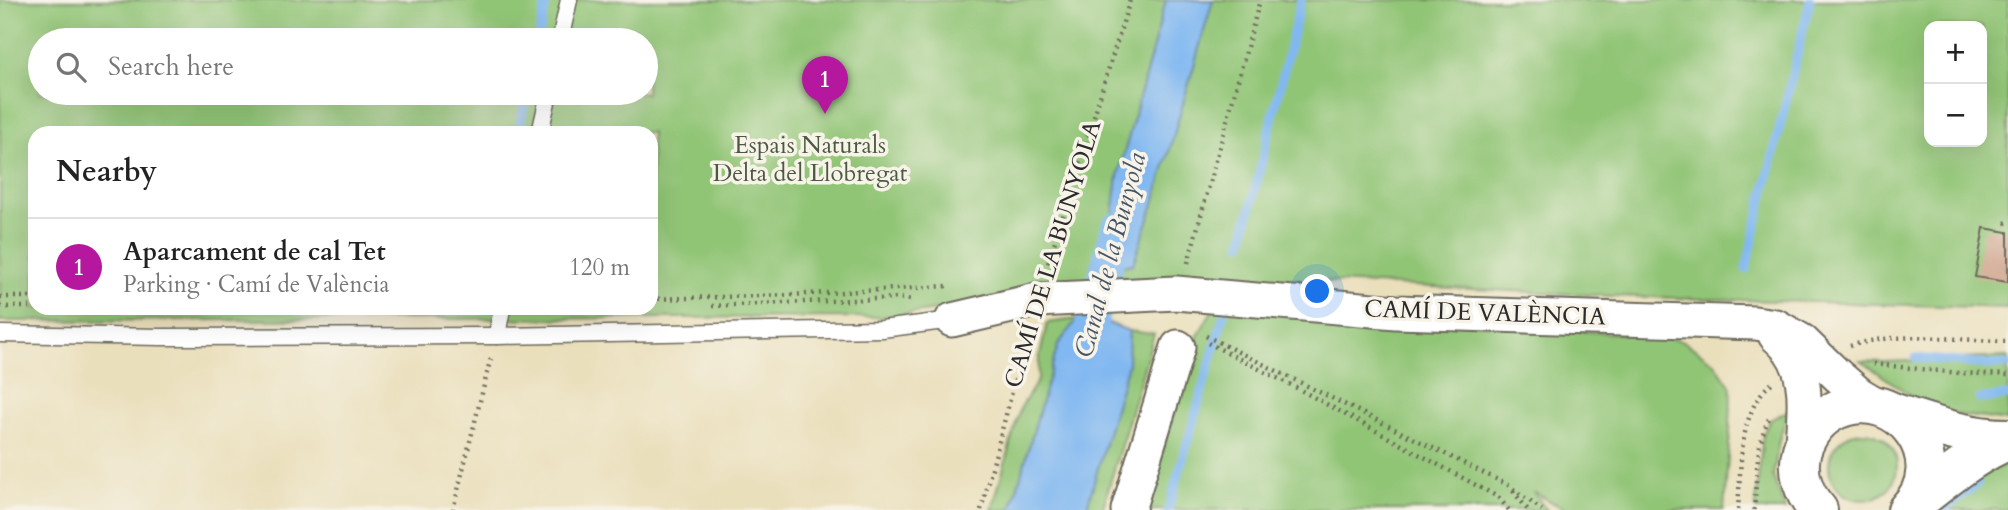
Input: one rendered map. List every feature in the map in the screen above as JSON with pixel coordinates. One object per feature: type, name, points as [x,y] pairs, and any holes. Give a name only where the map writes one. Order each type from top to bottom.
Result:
[{"type":"street","name":"CAMÍ DE VALÈNCIA","points":[[952,320],[1044,299],[1168,293],[1396,312],[1755,323],[1776,326],[1802,341],[1859,394],[1887,409]]},
{"type":"street","points":[[1755,323],[1775,334],[1791,352],[1801,372],[1809,492]]},
{"type":"street","points":[[1128,510],[1189,340]]},
{"type":"street","points":[[1809,492],[1806,439],[1816,425],[1844,406],[1861,404],[1887,409],[1955,433],[2008,440]]},
{"type":"street","points":[[1887,409],[1908,423],[1924,454],[1925,471],[1921,488],[1910,507]]},
{"type":"street","points":[[1910,507],[1969,463],[2008,440]]},
{"type":"lane","points":[[563,28],[569,0]]},
{"type":"lane","points":[[542,126],[546,105]]},
{"type":"lane","points":[[496,336],[500,315]]},
{"type":"lane","name":"CAMÍ DE VALÈNCIA","points":[[0,334],[161,337],[496,336],[882,329],[952,320]]},
{"type":"path","name":"CAMÍ DE LA BUNYOLA","points":[[981,510],[1130,0]]},
{"type":"path","points":[[1168,293],[1190,258],[1260,0]]},
{"type":"path","points":[[658,299],[791,295],[958,285]]},
{"type":"path","points":[[0,297],[28,297]]},
{"type":"path","points":[[0,307],[28,307]]},
{"type":"path","points":[[453,510],[496,336]]},
{"type":"path","points":[[1845,347],[1868,340],[1906,336],[2008,341]]},
{"type":"path","points":[[1189,340],[1508,485],[1542,510]]},
{"type":"path","points":[[1864,365],[2008,375]]},
{"type":"path","points":[[1738,510],[1749,413],[1758,396],[1775,380]]},
{"type":"path","points":[[1508,485],[1528,510]]},
{"type":"green space","name":"Espais Naturals Delta del Llobregat","points":[[0,0],[2008,0],[2008,308],[1611,296],[1219,276],[1013,293],[953,308],[882,317],[0,321]]},
{"type":"green space","points":[[1214,307],[1658,336],[1683,341],[1714,362],[1731,387],[1724,510],[1567,510],[1533,492],[1547,510],[1144,510],[1197,337]]},
{"type":"green space","points":[[1077,319],[1077,328],[1024,510],[992,510],[1020,409],[1038,380],[1039,360],[1047,323]]},
{"type":"green space","points":[[1129,331],[1154,334],[1102,510],[1073,510],[1116,355]]},
{"type":"green space","points":[[2008,357],[2008,421],[1933,411],[1861,361],[1883,362]]},
{"type":"green space","points":[[1789,410],[1779,440],[1773,476],[1785,510],[1756,510],[1763,434],[1770,420]]},
{"type":"green space","points":[[1870,432],[1891,447],[1897,459],[1895,479],[1887,490],[1870,500],[1856,500],[1839,490],[1831,479],[1829,459],[1839,442],[1850,434]]},
{"type":"green space","points":[[2008,463],[2008,510],[1933,510],[1954,492]]},
{"type":"water","points":[[1166,0],[1213,0],[1153,207],[1133,264],[1106,269],[1118,176]]},
{"type":"water","points":[[1093,317],[1129,331],[1128,364],[1086,510],[1011,510],[1058,345],[1077,319]]},
{"type":"building","points":[[1984,228],[2008,232],[2008,282],[1975,277]]},
{"type":"waterway","points":[[541,28],[547,0]]},
{"type":"waterway","points":[[1242,243],[1301,0]]},
{"type":"waterway","points":[[1746,269],[1810,0]]},
{"type":"waterway","points":[[520,126],[524,105]]},
{"type":"waterway","name":"Canal de la Bunyola","points":[[1082,357],[1117,228]]},
{"type":"waterway","points":[[1168,510],[1224,314]]},
{"type":"waterway","points":[[1916,358],[1989,365],[2008,364]]},
{"type":"waterway","points":[[1980,399],[2008,396]]},
{"type":"waterway","points":[[1944,510],[1978,483]]},
{"type":"place","name":"Aparcament de cal Tet","points":[[825,114]]}]
